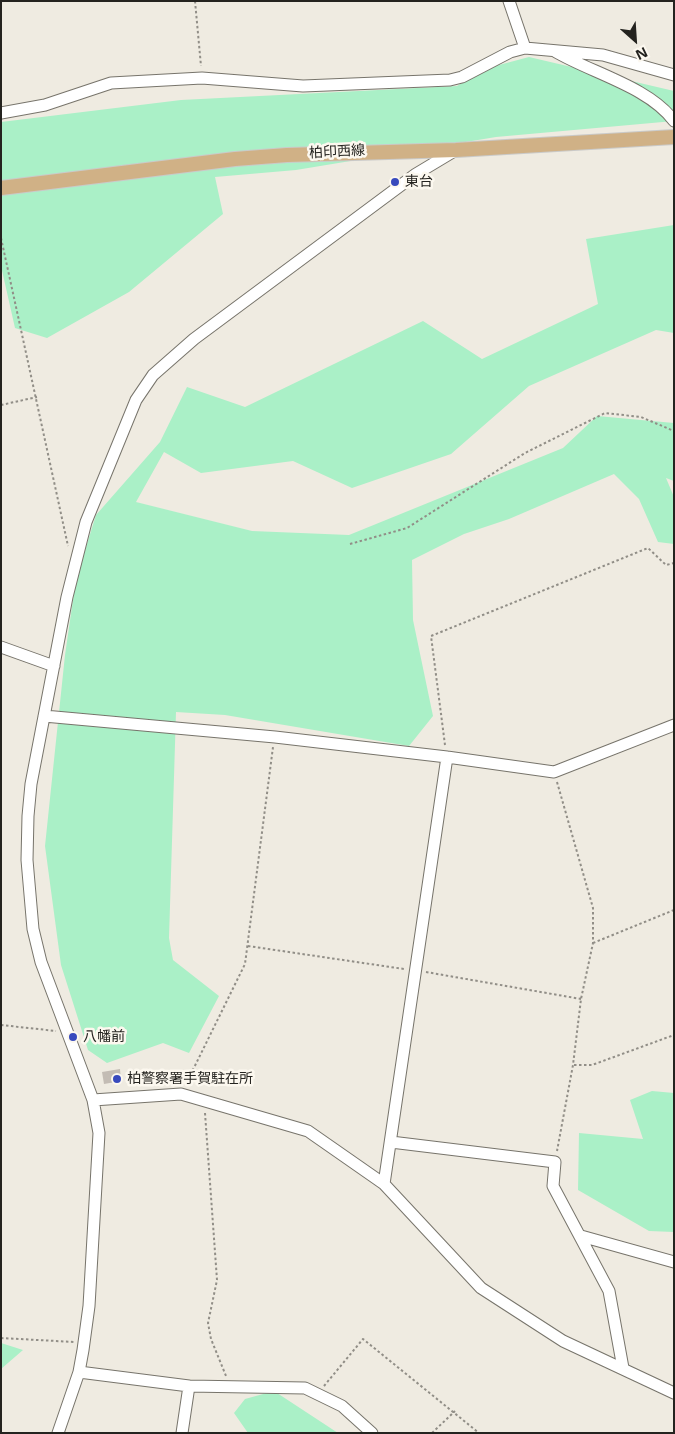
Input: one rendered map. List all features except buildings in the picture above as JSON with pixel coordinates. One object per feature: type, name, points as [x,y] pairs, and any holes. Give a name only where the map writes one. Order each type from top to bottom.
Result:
[{"type":"main road","name":"柏印西線","points":[[1,188],[235,159],[347,152],[456,150],[674,137]]},
{"type":"street","points":[[509,1],[525,48]]},
{"type":"street","points":[[1,113],[45,105],[111,83],[202,78],[297,86],[450,80],[462,77],[510,52],[525,48],[603,55],[674,75]]},
{"type":"street","points":[[553,50],[644,96],[674,121]]},
{"type":"street","points":[[58,1433],[79,1372],[89,1306],[99,1142],[98,1116],[41,962],[33,929],[27,860],[31,784],[76,559],[86,522],[136,400],[153,375],[194,340],[416,174],[456,150]]},
{"type":"street","points":[[1,647],[54,666]]},
{"type":"street","points":[[44,716],[274,738],[447,757],[554,772],[674,725]]},
{"type":"street","points":[[384,1184],[392,1142],[447,757]]},
{"type":"street","points":[[93,1100],[181,1094],[308,1131],[384,1184],[481,1288],[563,1342],[674,1393]]},
{"type":"street","points":[[392,1142],[555,1162],[553,1186],[609,1291],[623,1368]]},
{"type":"street","points":[[581,1236],[674,1262]]},
{"type":"street","points":[[79,1372],[189,1386],[306,1388],[342,1406],[372,1433]]},
{"type":"street","points":[[182,1433],[189,1386]]},
{"type":"path","points":[[194,1],[202,78]]},
{"type":"path","points":[[1,238],[69,551],[76,559]]},
{"type":"path","points":[[1,405],[37,397]]},
{"type":"path","points":[[350,544],[407,528],[525,453],[605,413],[641,417],[674,431]]},
{"type":"path","points":[[447,757],[431,636],[648,548],[666,565],[674,562]]},
{"type":"path","points":[[181,1094],[245,964],[274,738]]},
{"type":"path","points":[[554,772],[593,908],[593,943],[581,999],[573,1065],[555,1162]]},
{"type":"path","points":[[593,943],[674,910]]},
{"type":"path","points":[[1,1025],[66,1032]]},
{"type":"path","points":[[573,1065],[592,1065],[674,1035]]},
{"type":"path","points":[[204,1101],[217,1280],[208,1323],[211,1338],[230,1386]]},
{"type":"path","points":[[1,1338],[84,1343]]},
{"type":"path","points":[[318,1394],[363,1339],[455,1411],[479,1433]]},
{"type":"path","points":[[432,1433],[455,1411]]},
{"type":"green space","points":[[529,57],[674,91],[674,121],[496,137],[296,170],[215,177],[223,214],[129,292],[47,338],[15,328],[1,266],[1,122],[181,100],[457,86],[484,69]]},
{"type":"green space","points":[[674,225],[674,333],[656,330],[529,386],[451,454],[352,488],[293,461],[201,473],[164,452],[136,502],[252,531],[349,535],[563,448],[597,416],[674,423],[674,481],[666,478],[674,497],[674,544],[658,542],[639,499],[614,474],[509,519],[464,534],[412,560],[413,620],[433,716],[409,746],[225,715],[176,712],[169,938],[173,960],[219,996],[189,1053],[163,1043],[107,1063],[88,1050],[61,965],[45,846],[65,655],[76,579],[96,515],[160,442],[187,387],[245,407],[423,321],[482,359],[598,304],[586,239]]},
{"type":"green space","points":[[652,1091],[674,1093],[674,1232],[649,1231],[578,1190],[579,1133],[643,1139],[630,1100]]},
{"type":"green space","points":[[1,1343],[23,1350],[1,1369]]},
{"type":"green space","points":[[274,1391],[338,1433],[248,1433],[234,1413],[245,1399]]},
{"type":"place","name":"東台","points":[[395,182]]},
{"type":"place","name":"八幡前","points":[[73,1037]]},
{"type":"place","name":"柏警察署手賀駐在所","points":[[117,1079]]}]
